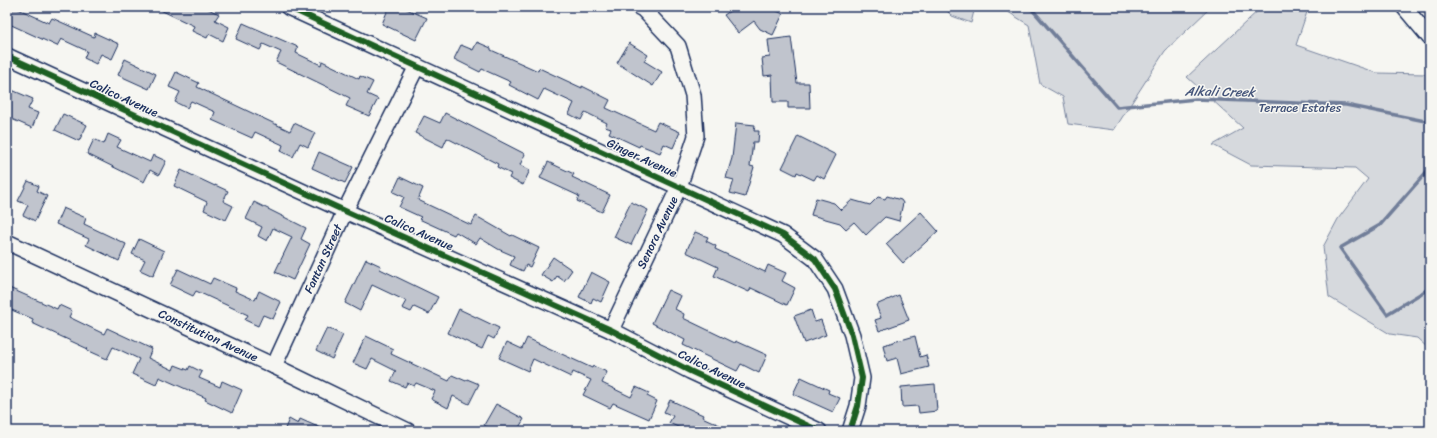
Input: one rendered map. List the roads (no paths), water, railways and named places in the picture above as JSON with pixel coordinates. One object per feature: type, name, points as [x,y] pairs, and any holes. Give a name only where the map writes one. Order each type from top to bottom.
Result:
[{"type":"street","name":"Ginger Avenue","points":[[288,7],[783,235],[815,260],[835,289],[852,335],[862,378],[858,406],[850,431]]},
{"type":"street","name":"Senora Avenue","points":[[611,330],[679,187],[696,136],[693,95],[678,46],[643,9],[639,7]]},
{"type":"street","points":[[1404,7],[1430,38]]},
{"type":"street","name":"Calico Avenue","points":[[7,56],[345,211],[611,330],[690,371],[819,431]]},
{"type":"street","name":"Fantan Street","points":[[274,366],[345,211],[417,66]]},
{"type":"street","name":"Constitution Avenue","points":[[7,242],[274,366],[408,431]]},
{"type":"waterway","name":"Alkali Creek","points":[[1030,7],[1117,107],[1196,99],[1346,105],[1430,122]]},
{"type":"waterway","name":"Alkali Creek","points":[[1430,168],[1380,225],[1340,248],[1387,314],[1430,288]]},
{"type":"park label","name":"Terrace Estates","points":[[1300,108]]}]
